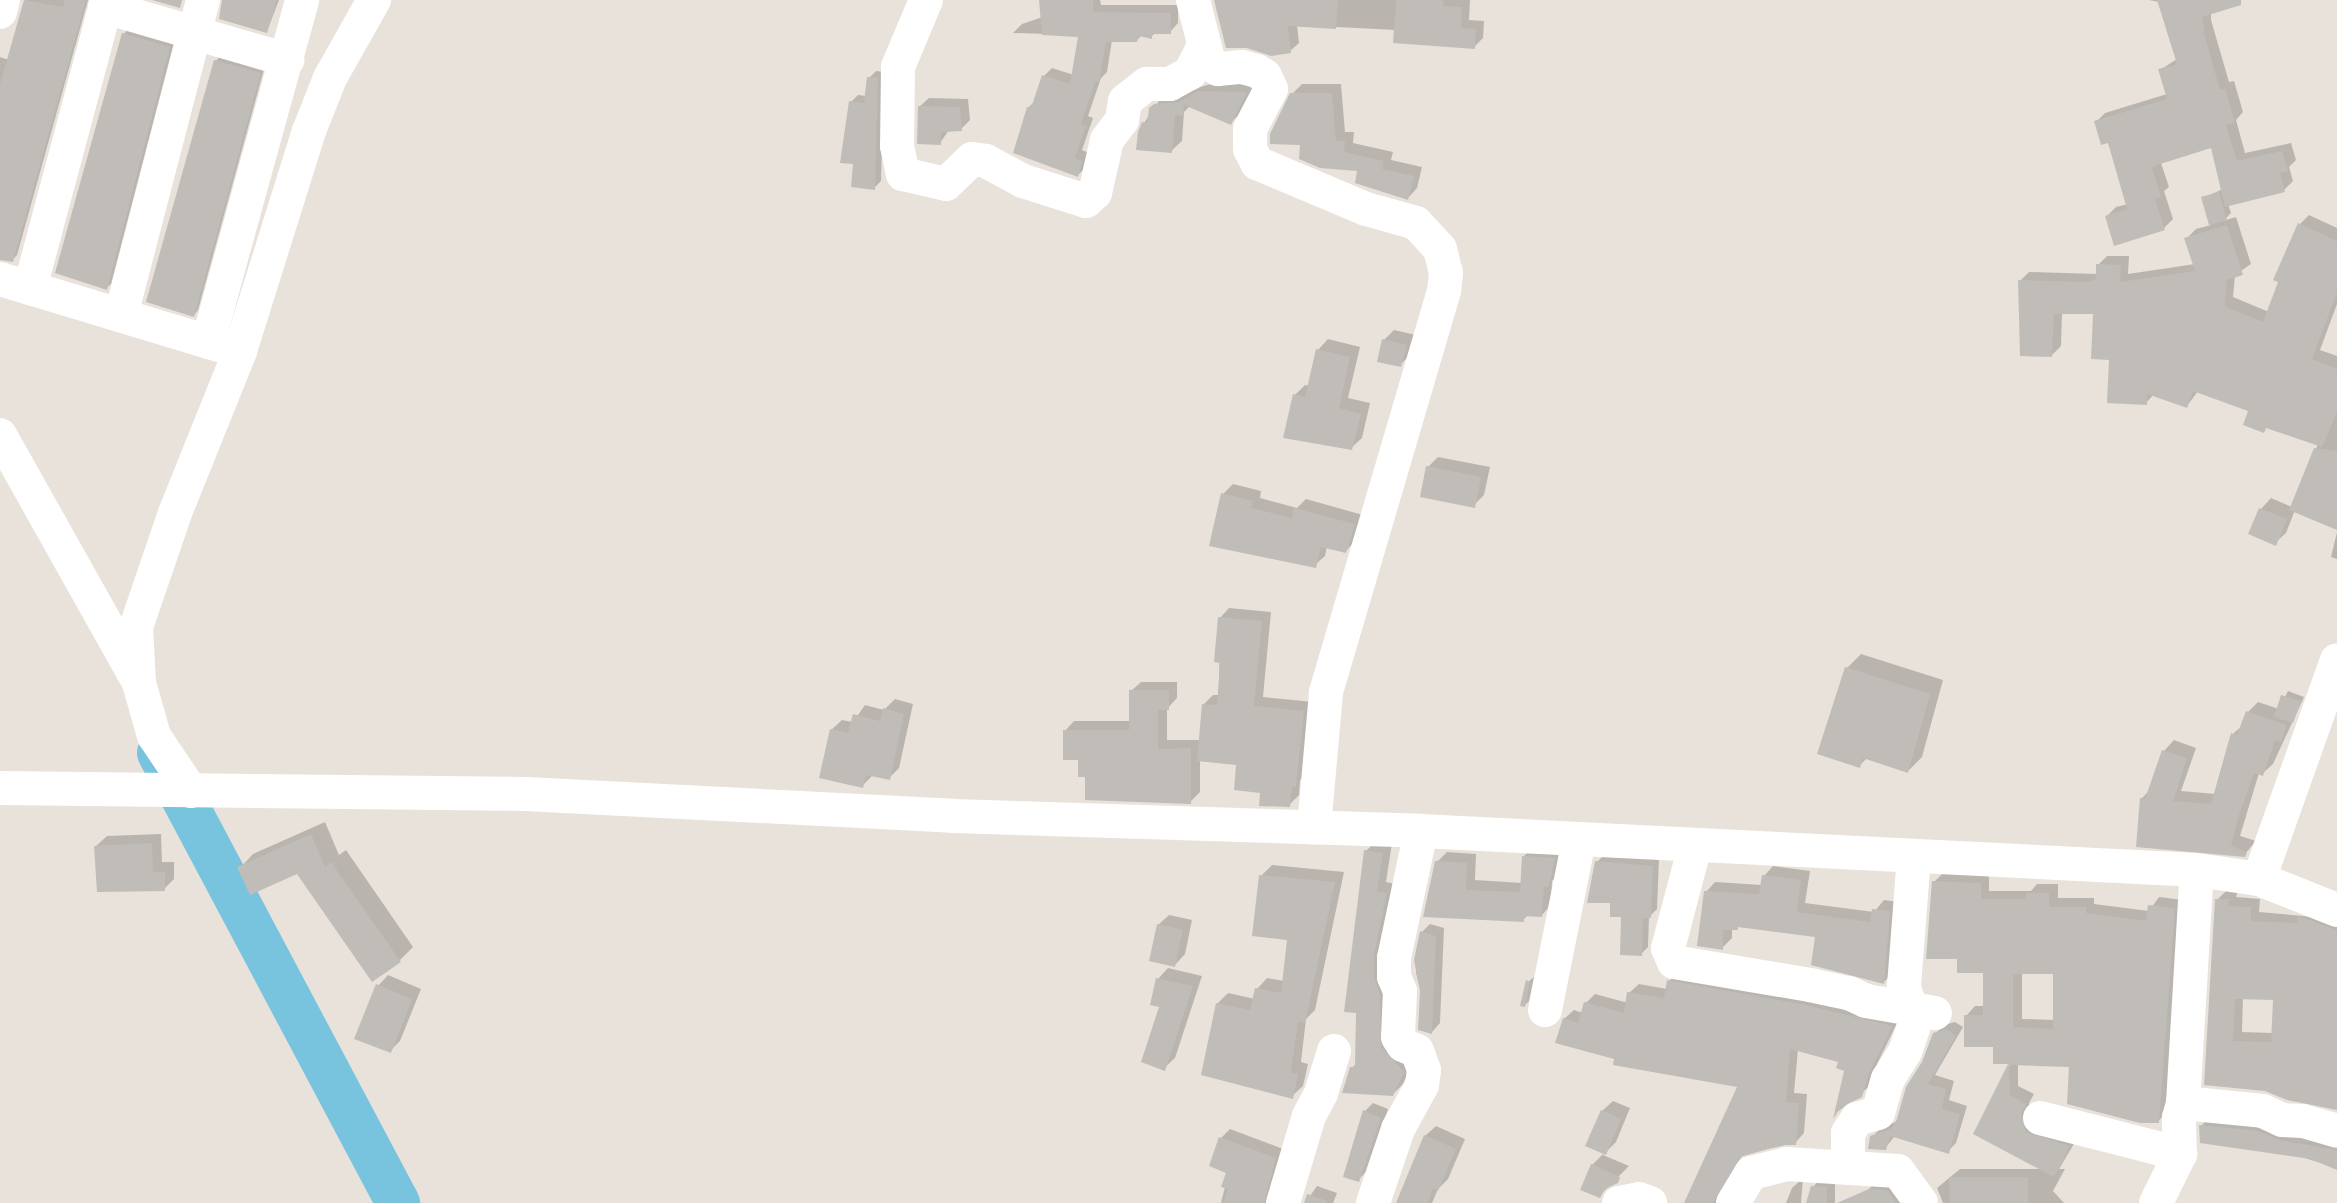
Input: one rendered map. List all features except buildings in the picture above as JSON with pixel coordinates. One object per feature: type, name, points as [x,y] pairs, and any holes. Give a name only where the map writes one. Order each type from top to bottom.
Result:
[{"type":"street","points":[[0,12],[3,0]]},
{"type":"street","points":[[121,315],[203,0]]},
{"type":"street","points":[[189,791],[154,736],[139,683],[136,627],[175,513],[224,347],[302,0]]},
{"type":"street","points":[[224,347],[330,78],[374,0]]},
{"type":"street","points":[[926,0],[898,67],[897,146],[903,174],[946,184],[972,159],[986,161],[1023,181],[1086,201],[1095,193],[1107,140],[1122,120],[1125,101],[1147,84],[1170,84],[1190,73],[1204,45]]},
{"type":"street","points":[[1193,0],[1209,63],[1218,69],[1242,67],[1265,76],[1271,89],[1250,129],[1250,149],[1257,163],[1366,209],[1416,223],[1440,249],[1446,273],[1444,291],[1326,693],[1314,827]]},
{"type":"street","points":[[224,347],[15,283],[106,3],[287,60]]},
{"type":"street","points":[[0,435],[139,683]]},
{"type":"street","points":[[2259,879],[2337,660]]},
{"type":"street","points":[[0,788],[525,794],[952,816],[1421,831],[2197,870],[2259,879],[2337,910]]},
{"type":"street","points":[[1373,1203],[1398,1129],[1422,1085],[1424,1070],[1417,1051],[1403,1045],[1398,1037],[1400,991],[1394,977],[1394,958],[1421,831]]},
{"type":"street","points":[[1545,1010],[1579,840]]},
{"type":"street","points":[[1695,846],[1668,948],[1670,958],[1924,1010]]},
{"type":"street","points":[[1914,857],[1904,986],[1924,1010]]},
{"type":"street","points":[[2156,1203],[2180,1154],[2179,1118],[2183,1103],[2197,870]]},
{"type":"street","points":[[1848,1168],[1848,1133],[1857,1119],[1878,1113],[1888,1079],[1924,1010]]},
{"type":"street","points":[[1283,1203],[1309,1116],[1321,1093],[1334,1051]]},
{"type":"street","points":[[2183,1103],[2263,1111],[2282,1120],[2303,1121],[2337,1131]]},
{"type":"street","points":[[2040,1118],[2180,1154]]},
{"type":"street","points":[[1733,1203],[1751,1173],[1771,1166],[1898,1171],[1921,1203]]},
{"type":"street","points":[[1619,1203],[1639,1199],[1650,1203]]},
{"type":"waterway","points":[[159,753],[398,1203]]}]
